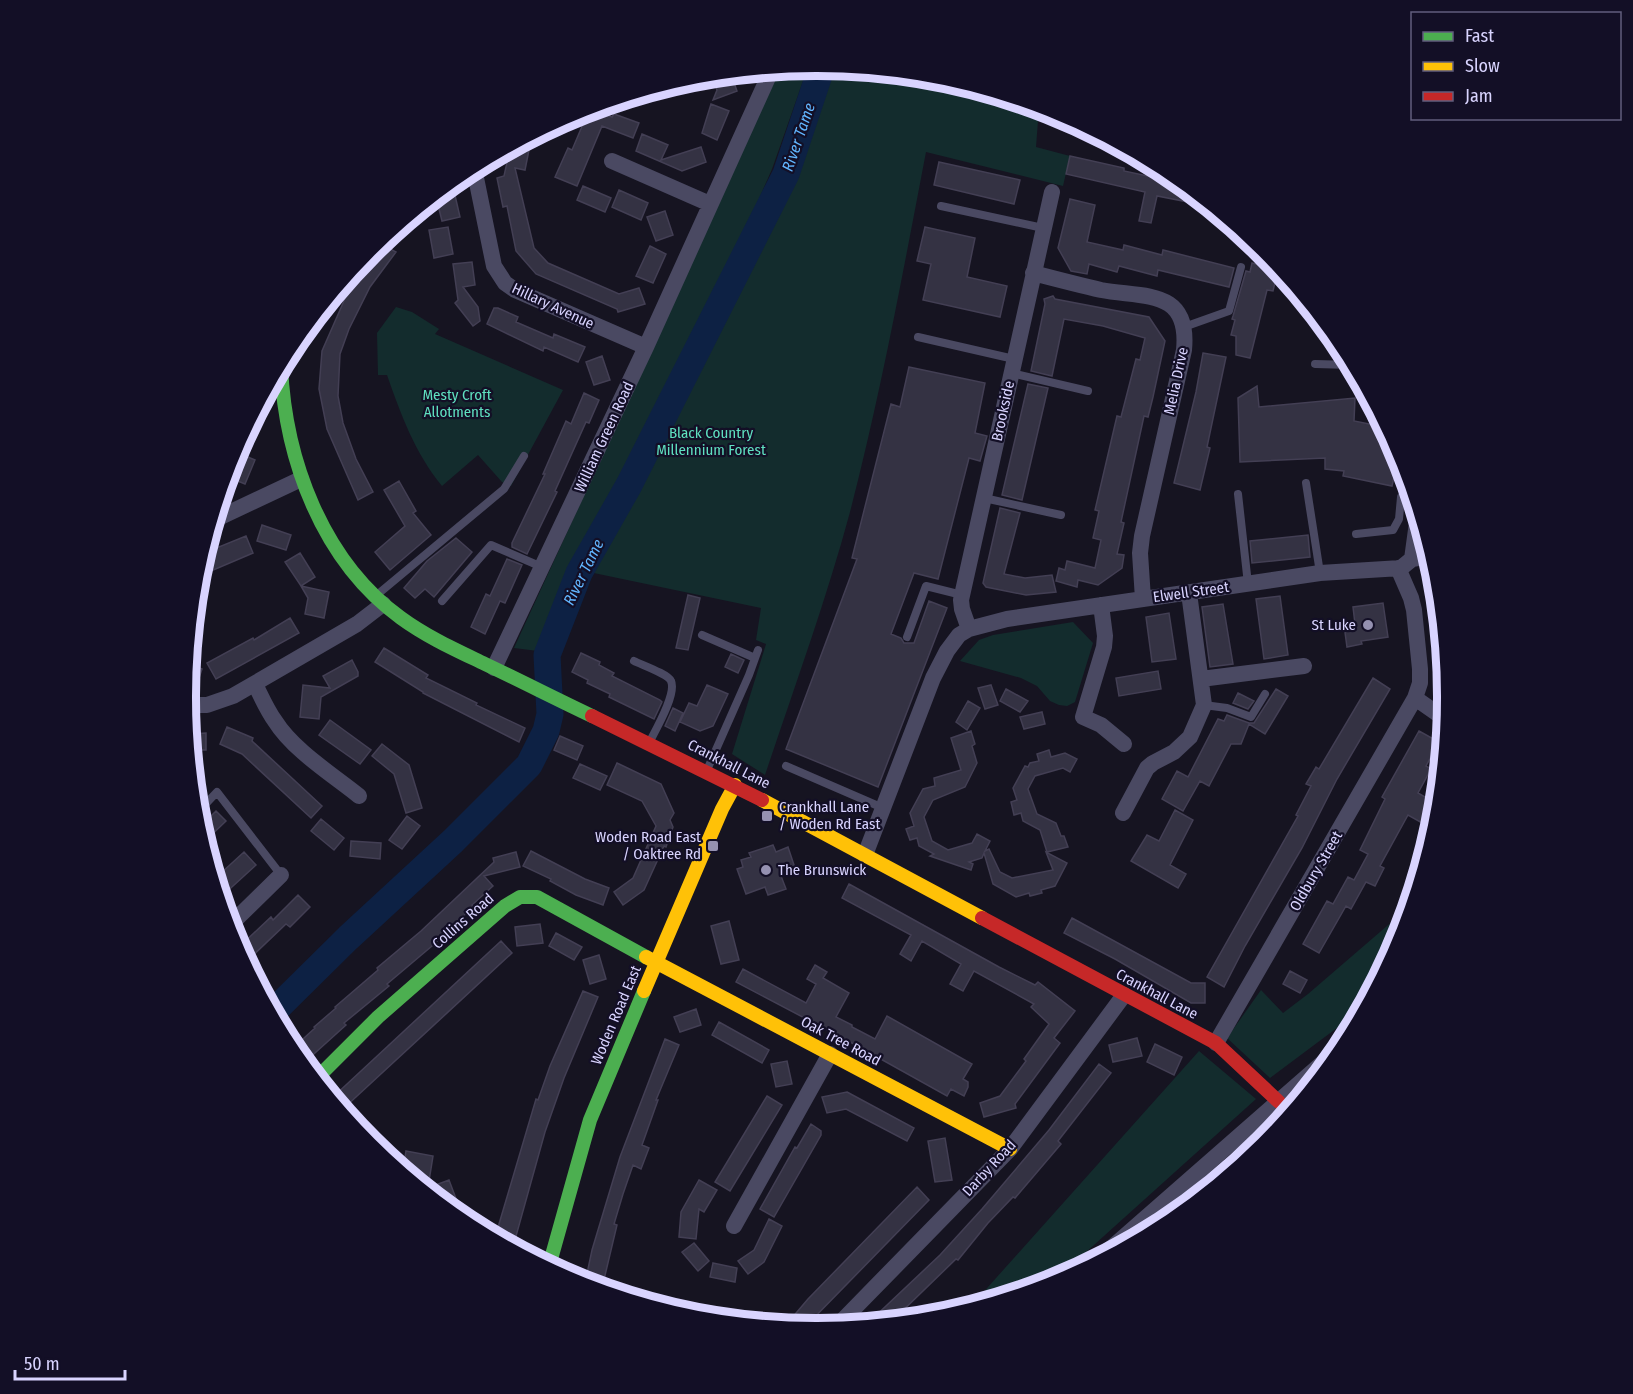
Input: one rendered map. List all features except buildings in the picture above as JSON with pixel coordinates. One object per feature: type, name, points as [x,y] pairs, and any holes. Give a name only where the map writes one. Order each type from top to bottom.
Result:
[{"type":"street","name":"William Green Road","points":[[494,668],[646,348],[767,79]]},
{"type":"street","points":[[612,162],[710,204]]},
{"type":"street","name":"Hillary Avenue","points":[[476,178],[494,266],[505,283],[515,290],[646,348]]},
{"type":"street","name":"Brookside","points":[[969,629],[962,609],[963,596],[1052,192]]},
{"type":"street","name":"Melia Drive","points":[[1033,273],[1102,290],[1154,297],[1170,305],[1178,314],[1184,327],[1184,351],[1142,536],[1140,553],[1143,599]]},
{"type":"street","name":"Crankhall Lane","points":[[282,382],[286,426],[301,479],[331,537],[351,567],[379,600],[408,624],[434,639],[735,785],[1216,1043],[1279,1102]]},
{"type":"street","points":[[223,516],[301,479]]},
{"type":"street","points":[[1405,563],[1414,530]]},
{"type":"street","name":"Elwell Street","points":[[969,629],[1007,618],[1405,563],[1421,559]]},
{"type":"street","name":"Oldbury Street","points":[[1216,1043],[1414,698],[1420,683],[1414,610],[1405,563]]},
{"type":"street","points":[[1123,813],[1147,768],[1174,752],[1190,737],[1204,705],[1189,592]]},
{"type":"street","points":[[196,705],[218,702],[255,684],[357,624],[379,600]]},
{"type":"street","points":[[1101,606],[1105,636],[1104,647],[1083,717],[1101,725],[1124,744]]},
{"type":"street","points":[[865,855],[937,669],[953,642],[969,629]]},
{"type":"street","points":[[1201,679],[1304,666]]},
{"type":"street","points":[[255,684],[284,734],[359,796]]},
{"type":"street","points":[[1414,698],[1437,713]]},
{"type":"street","name":"Woden Road East","points":[[551,1258],[590,1120],[722,809],[735,785]]},
{"type":"street","points":[[237,918],[281,875]]},
{"type":"street","name":"Collins Road","points":[[322,1073],[378,1017],[518,896],[537,897],[656,962]]},
{"type":"street","name":"Oak Tree Road","points":[[656,962],[1010,1149]]},
{"type":"street","name":"Darby Road","points":[[846,1317],[1010,1149],[1124,995]]},
{"type":"street","points":[[734,1226],[830,1054]]},
{"type":"street","points":[[1128,1233],[1308,1076]]},
{"type":"lane","points":[[941,206],[1043,228]]},
{"type":"lane","points":[[1184,327],[1229,311],[1241,267]]},
{"type":"lane","points":[[918,337],[1088,391]]},
{"type":"lane","points":[[1315,364],[1340,365]]},
{"type":"lane","points":[[379,600],[504,489],[524,456]]},
{"type":"lane","points":[[1306,483],[1320,573]]},
{"type":"lane","points":[[1238,494],[1248,584]]},
{"type":"lane","points":[[1356,534],[1392,530],[1399,519],[1401,497],[1404,497]]},
{"type":"lane","points":[[984,498],[1061,515]]},
{"type":"lane","points":[[442,601],[491,545],[542,567]]},
{"type":"lane","points":[[907,637],[926,586],[963,596]]},
{"type":"lane","points":[[702,635],[756,654],[706,771]]},
{"type":"lane","points":[[634,661],[663,674],[672,683],[667,705],[648,743]]},
{"type":"lane","points":[[1204,705],[1227,708],[1251,717],[1265,694]]},
{"type":"lane","points":[[786,765],[883,808]]},
{"type":"lane","points":[[206,804],[217,792],[281,875]]},
{"type":"green space","name":"Black Country Millennium Forest","points":[[823,76],[897,82],[938,88],[1016,109],[1038,118],[1036,147],[1070,156],[1063,186],[926,152],[882,377],[850,512],[820,611],[765,775],[732,754],[766,644],[756,640],[761,608],[589,572],[777,208]]},
{"type":"green space","points":[[805,77],[772,169],[743,236],[565,584],[538,651],[514,648],[775,78]]},
{"type":"green space","name":"Mesty Croft Allotments","points":[[396,307],[412,312],[439,329],[435,334],[563,390],[511,486],[502,482],[478,455],[442,486],[432,473],[403,419],[387,375],[378,375],[377,333]]},
{"type":"green space","points":[[1073,622],[1093,643],[1075,702],[1067,706],[1050,701],[1037,686],[1021,678],[960,661],[979,640],[993,635]]},
{"type":"green space","points":[[1396,918],[1373,971],[1344,1023],[1270,1078],[1227,1038],[1261,990],[1283,1013]]},
{"type":"green space","points":[[1199,1051],[1256,1099],[1077,1260],[1016,1285],[981,1295]]},
{"type":"waterway","name":"River Tame","points":[[279,1006],[348,938],[453,841],[529,765],[546,731],[550,714],[547,655],[579,573],[629,485],[786,174],[819,76]]},
{"type":"traffic: fast","points":[[282,382],[290,437],[313,506],[329,538],[349,568],[373,595],[401,618],[431,637],[592,716]]},
{"type":"traffic: fast","points":[[322,1073],[378,1017],[505,906],[520,897],[537,897],[646,957]]},
{"type":"traffic: fast","points":[[551,1258],[590,1120],[644,991]]},
{"type":"traffic: slow","points":[[644,991],[722,809],[735,785]]},
{"type":"traffic: slow","points":[[762,800],[982,918]]},
{"type":"traffic: slow","points":[[646,957],[1010,1149]]},
{"type":"traffic: jam","points":[[592,716],[762,800]]},
{"type":"traffic: jam","points":[[982,918],[1216,1043],[1279,1102]]},
{"type":"place","name":"St Luke","points":[[1368,625]]},
{"type":"place","name":"Crankhall Lane / Woden Rd East","points":[[767,816]]},
{"type":"place","name":"Woden Road East / Oaktree Rd","points":[[713,846]]},
{"type":"place","name":"The Brunswick","points":[[766,870]]}]
